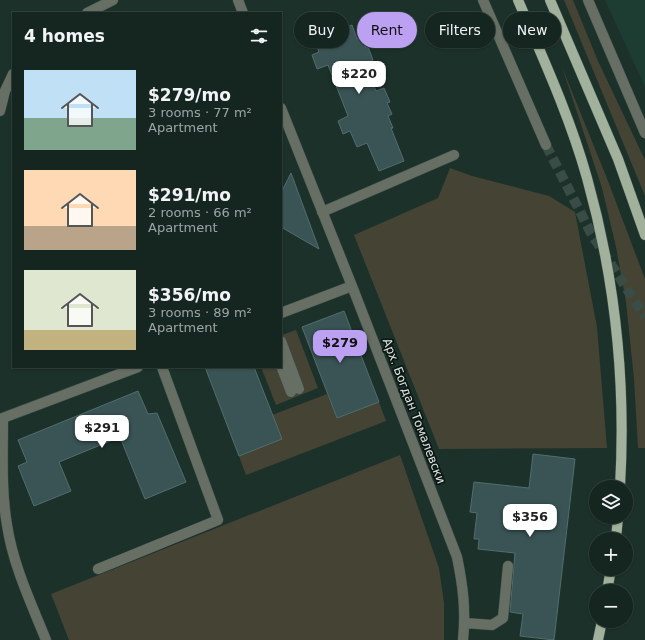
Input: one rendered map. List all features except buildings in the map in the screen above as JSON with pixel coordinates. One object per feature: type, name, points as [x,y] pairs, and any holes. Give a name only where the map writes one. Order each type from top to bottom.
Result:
[{"type":"main road","points":[[518,0],[559,96],[587,177],[600,230],[614,311],[621,384],[622,449],[620,480]]},
{"type":"main road","points":[[550,0],[618,159],[645,235]]},
{"type":"main road","points":[[598,640],[601,628]]},
{"type":"street","points":[[89,12],[113,0]]},
{"type":"street","points":[[238,0],[243,12]]},
{"type":"street","points":[[482,0],[546,145]]},
{"type":"street","points":[[588,0],[645,133]]},
{"type":"street","points":[[0,111],[5,91],[12,76]]},
{"type":"street","name":"Арх. Богдан Томалевски","points":[[282,111],[457,557],[464,591],[465,623],[463,640]]},
{"type":"street","points":[[322,212],[454,156]]},
{"type":"street","points":[[282,313],[352,286]]},
{"type":"street","points":[[282,345],[295,391],[282,368]]},
{"type":"street","points":[[46,640],[16,561],[7,526],[1,419],[135,368]]},
{"type":"street","points":[[98,569],[218,520],[162,368]]},
{"type":"street","points":[[465,623],[492,625],[503,618],[508,566]]},
{"type":"shaded area","points":[[564,0],[573,0],[598,61],[645,160],[645,196]]},
{"type":"shaded area","points":[[605,0],[645,0],[645,87]]},
{"type":"shaded area","points":[[562,67],[608,181],[645,279],[645,448],[638,448],[634,379],[626,302],[616,247],[602,188]]},
{"type":"shaded area","points":[[450,168],[472,176],[549,196],[575,212],[597,327],[607,448],[439,449],[354,235],[438,198]]},
{"type":"shaded area","points":[[296,330],[318,388],[276,405],[261,368],[278,368],[303,388],[282,335]]},
{"type":"shaded area","points":[[327,394],[337,418],[379,402],[386,421],[246,475],[239,456],[281,439],[272,415]]},
{"type":"shaded area","points":[[400,455],[439,568],[444,603],[444,640],[69,640],[51,594]]},
{"type":"tunnel","points":[[546,145],[591,233],[645,317]]}]
